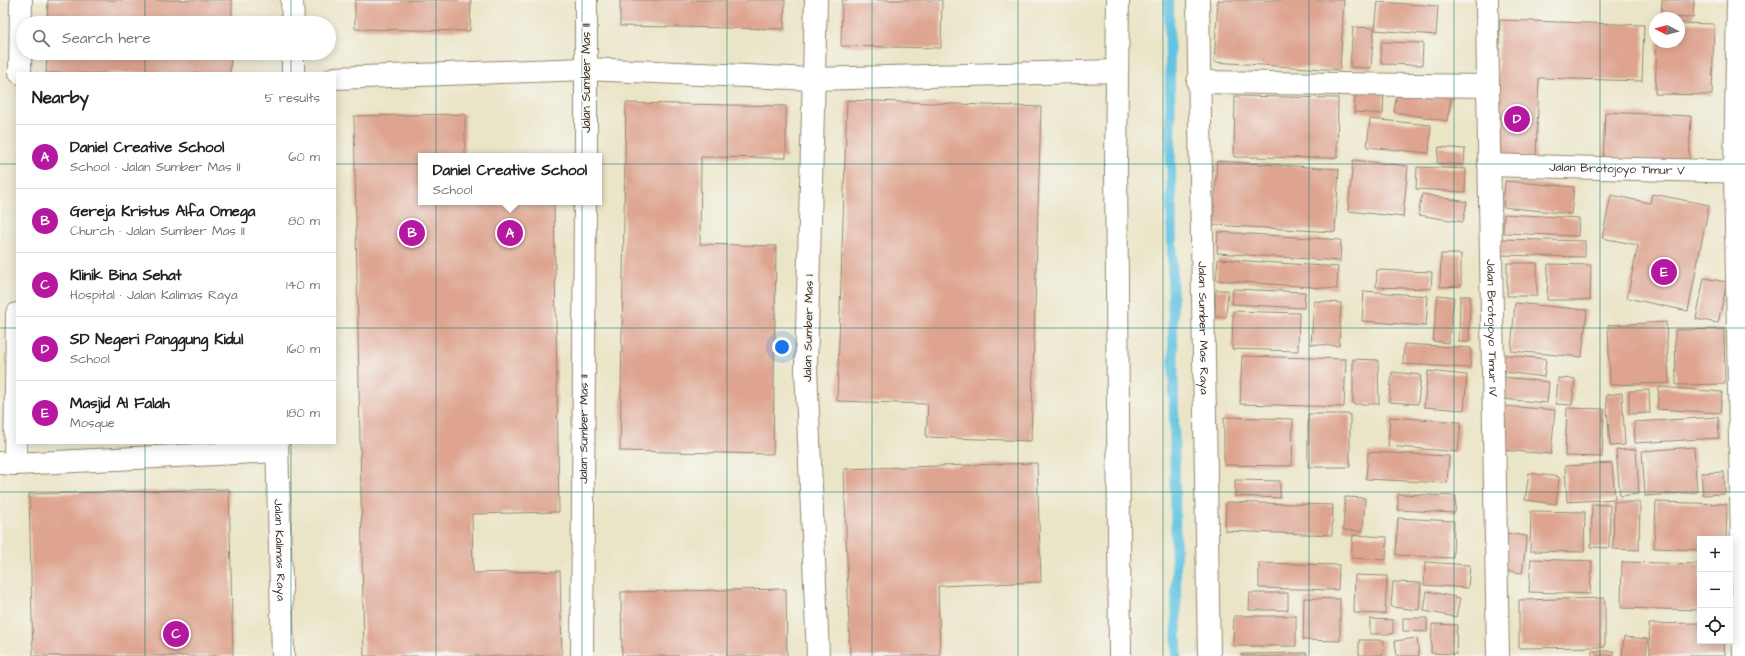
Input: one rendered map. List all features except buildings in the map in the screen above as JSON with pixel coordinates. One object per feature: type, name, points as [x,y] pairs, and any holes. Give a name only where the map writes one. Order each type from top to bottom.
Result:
[{"type":"street","points":[[20,0],[20,16]]},
{"type":"street","points":[[292,0],[292,16]]},
{"type":"street","name":"Jalan Sumber Mas II","points":[[586,0],[586,153]]},
{"type":"street","name":"Jalan Sumber Mas I","points":[[816,0],[806,367],[818,656]]},
{"type":"street","points":[[1118,0],[1116,163],[1120,656]]},
{"type":"street","name":"Jalan Sumber Mas Raya","points":[[1198,0],[1198,82],[1209,656]]},
{"type":"street","name":"Jalan Brotojoyo Timur IV","points":[[1487,0],[1498,656]]},
{"type":"street","points":[[1738,0],[1744,656]]},
{"type":"street","points":[[20,60],[20,72]]},
{"type":"street","points":[[293,60],[293,72]]},
{"type":"street","points":[[336,78],[586,69],[813,79],[1117,71]]},
{"type":"street","points":[[1198,82],[1488,86]]},
{"type":"street","name":"Jalan Brotojoyo Timur V","points":[[1489,165],[1740,172]]},
{"type":"street","name":"Jalan Sumber Mas II","points":[[582,656],[585,205]]},
{"type":"street","points":[[16,331],[8,464],[277,447]]},
{"type":"street","name":"Jalan Kalimas Raya","points":[[277,447],[283,656]]},
{"type":"waterway","points":[[1169,0],[1177,656]]},
{"type":"place","name":"SD Negeri Panggung Kidul","points":[[1517,119]]},
{"type":"place","name":"Gereja Kristus Alfa Omega","points":[[412,233]]},
{"type":"place","name":"Daniel Creative School","points":[[510,233]]},
{"type":"place","name":"Masjid Al Falah","points":[[1664,272]]},
{"type":"place","name":"Klinik Bina Sehat","points":[[176,634]]}]
